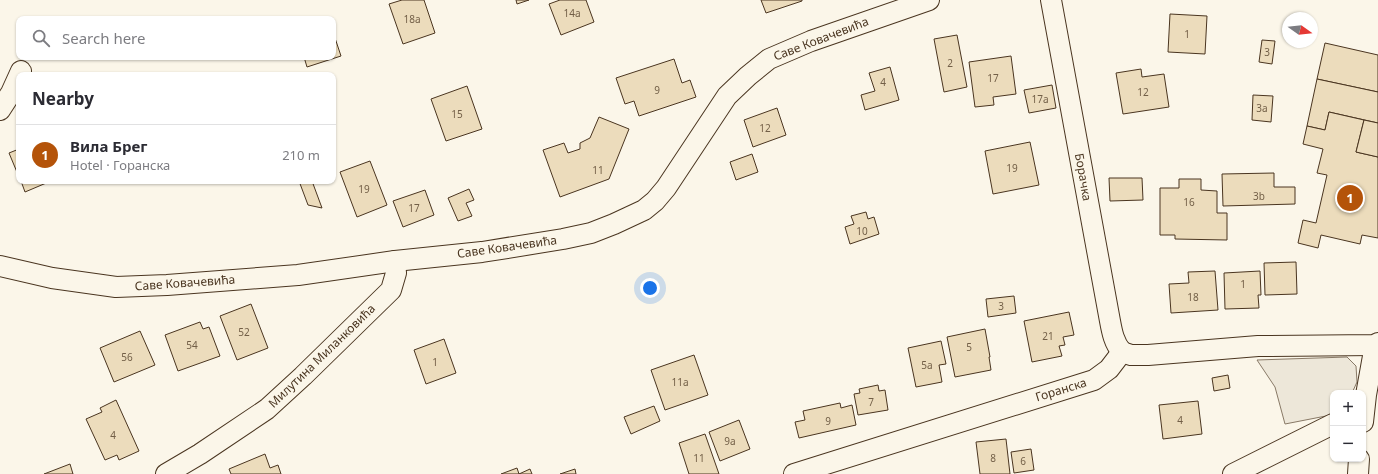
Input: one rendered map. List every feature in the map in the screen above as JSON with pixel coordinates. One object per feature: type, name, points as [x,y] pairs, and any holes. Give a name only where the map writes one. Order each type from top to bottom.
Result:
[{"type":"street","name":"Саве Ковачевића","points":[[0,266],[52,278],[116,287],[167,285],[298,275],[395,261],[482,252],[591,233],[644,210],[655,201],[666,188],[727,96],[769,59],[812,40],[929,0]]},
{"type":"street","name":"Борачка","points":[[1051,0],[1110,321],[1117,346],[1122,352]]},
{"type":"street","points":[[0,110],[16,82]]},
{"type":"street","name":"Милутина Миланковића","points":[[166,474],[200,454],[267,409],[303,376],[391,290],[396,273],[395,261]]},
{"type":"street","points":[[1122,352],[1131,355],[1148,355],[1258,346],[1376,344],[1365,390]]},
{"type":"street","name":"Горанска","points":[[794,474],[1094,380],[1109,368],[1122,352]]},
{"type":"street","points":[[1233,474],[1330,426]]},
{"type":"street","points":[[1358,474],[1359,462]]},
{"type":"shaded area","points":[[1347,357],[1356,366],[1357,382],[1353,390],[1330,390],[1330,415],[1285,424],[1275,387],[1257,360]]},
{"type":"building","points":[[402,0],[424,0],[435,33],[403,44],[389,4]]},
{"type":"building","points":[[516,0],[529,0],[517,4]]},
{"type":"building","points":[[560,0],[586,0],[594,22],[561,35],[549,4]]},
{"type":"building","points":[[761,0],[802,0],[802,1],[766,13]]},
{"type":"building","points":[[1170,14],[1207,16],[1205,54],[1168,52]]},
{"type":"building","points":[[957,35],[967,87],[944,92],[934,39]]},
{"type":"building","points":[[1262,40],[1275,41],[1272,64],[1259,62]]},
{"type":"building","points":[[336,41],[341,56],[336,58]]},
{"type":"building","points":[[1325,43],[1378,55],[1378,92],[1317,79]]},
{"type":"building","points":[[1011,56],[1016,94],[993,97],[994,105],[975,107],[969,62]]},
{"type":"building","points":[[674,59],[682,83],[690,80],[696,97],[639,116],[634,101],[625,104],[616,78]]},
{"type":"building","points":[[305,60],[329,60],[307,67]]},
{"type":"building","points":[[890,67],[899,100],[865,110],[861,95],[875,91],[869,73]]},
{"type":"building","points":[[1141,69],[1142,77],[1164,74],[1169,107],[1123,114],[1116,73]]},
{"type":"building","points":[[1317,79],[1378,92],[1378,123],[1329,112],[1325,130],[1307,126]]},
{"type":"building","points":[[1052,85],[1056,108],[1029,113],[1024,90]]},
{"type":"building","points":[[467,86],[482,129],[446,141],[431,99]]},
{"type":"building","points":[[1253,95],[1273,96],[1271,122],[1252,120]]},
{"type":"building","points":[[777,108],[786,135],[753,147],[744,120]]},
{"type":"building","points":[[1329,112],[1364,120],[1356,152],[1378,157],[1378,238],[1362,235],[1360,244],[1321,235],[1318,248],[1298,243],[1303,220],[1316,223],[1327,175],[1317,173],[1323,149],[1303,144],[1307,126],[1325,130]]},
{"type":"building","points":[[599,117],[629,129],[609,179],[560,197],[543,150],[564,143],[568,153],[580,149],[580,143],[590,138]]},
{"type":"building","points":[[1364,120],[1378,123],[1378,157],[1356,152]]},
{"type":"building","points":[[1030,142],[1039,185],[993,194],[985,151]]},
{"type":"building","points":[[16,150],[16,170],[9,153]]},
{"type":"building","points":[[752,154],[758,172],[736,180],[730,162]]},
{"type":"building","points":[[370,161],[387,205],[357,217],[340,172]]},
{"type":"building","points":[[1274,173],[1274,187],[1295,187],[1295,204],[1223,206],[1222,174]]},
{"type":"building","points":[[1109,178],[1142,178],[1143,200],[1110,201]]},
{"type":"building","points":[[1179,179],[1201,179],[1201,190],[1217,191],[1217,213],[1227,213],[1227,240],[1175,239],[1175,235],[1160,235],[1160,188],[1179,188]]},
{"type":"building","points":[[22,184],[44,184],[25,192]]},
{"type":"building","points":[[300,184],[313,184],[322,208],[308,205]]},
{"type":"building","points":[[469,189],[474,200],[466,203],[472,216],[458,221],[448,198]]},
{"type":"building","points":[[425,190],[434,215],[403,227],[393,201]]},
{"type":"building","points":[[866,212],[868,219],[874,217],[879,234],[850,244],[845,227],[854,224],[851,216]]},
{"type":"building","points":[[1296,262],[1297,294],[1265,295],[1264,263]]},
{"type":"building","points":[[1215,271],[1218,310],[1171,313],[1169,284],[1189,283],[1188,272]]},
{"type":"building","points":[[1260,271],[1261,295],[1258,295],[1259,308],[1225,309],[1224,273]]},
{"type":"building","points":[[1014,296],[1016,313],[988,317],[986,299]]},
{"type":"building","points":[[251,304],[268,348],[237,360],[220,316]]},
{"type":"building","points":[[1069,312],[1074,335],[1063,337],[1065,345],[1059,346],[1062,356],[1032,362],[1024,321]]},
{"type":"building","points":[[200,322],[203,329],[209,327],[220,356],[178,371],[165,335]]},
{"type":"building","points":[[985,329],[991,370],[955,377],[947,337]]},
{"type":"building","points":[[140,331],[155,365],[114,382],[100,348]]},
{"type":"building","points":[[444,339],[456,373],[426,384],[414,350]]},
{"type":"building","points":[[941,341],[946,364],[939,365],[942,382],[916,387],[908,348]]},
{"type":"building","points":[[694,355],[708,395],[665,410],[651,370]]},
{"type":"building","points":[[1228,375],[1230,388],[1214,391],[1212,378]]},
{"type":"building","points":[[878,385],[879,391],[885,390],[888,410],[858,415],[854,394],[860,393],[859,389]]},
{"type":"building","points":[[116,400],[139,451],[119,460],[117,455],[105,460],[86,419],[102,412],[100,408]]},
{"type":"building","points":[[1198,401],[1202,434],[1163,439],[1159,405]]},
{"type":"building","points":[[840,403],[841,408],[852,405],[856,425],[799,438],[795,422],[805,420],[803,411]]},
{"type":"building","points":[[654,406],[660,421],[631,434],[624,417]]},
{"type":"building","points":[[739,420],[750,449],[720,461],[709,432]]},
{"type":"building","points":[[705,434],[719,474],[689,474],[679,443]]},
{"type":"building","points":[[1006,439],[1010,474],[980,474],[976,442]]},
{"type":"building","points":[[1031,449],[1034,470],[1014,473],[1011,452]]},
{"type":"building","points":[[265,454],[270,468],[278,465],[281,474],[231,474],[229,469]]},
{"type":"building","points":[[70,464],[73,474],[44,474]]},
{"type":"building","points":[[517,468],[519,474],[501,474]]},
{"type":"building","points":[[530,469],[532,474],[519,474]]},
{"type":"building","points":[[575,469],[576,474],[560,474]]},
{"type":"place","name":"Вила Брег","points":[[1350,198]]}]
